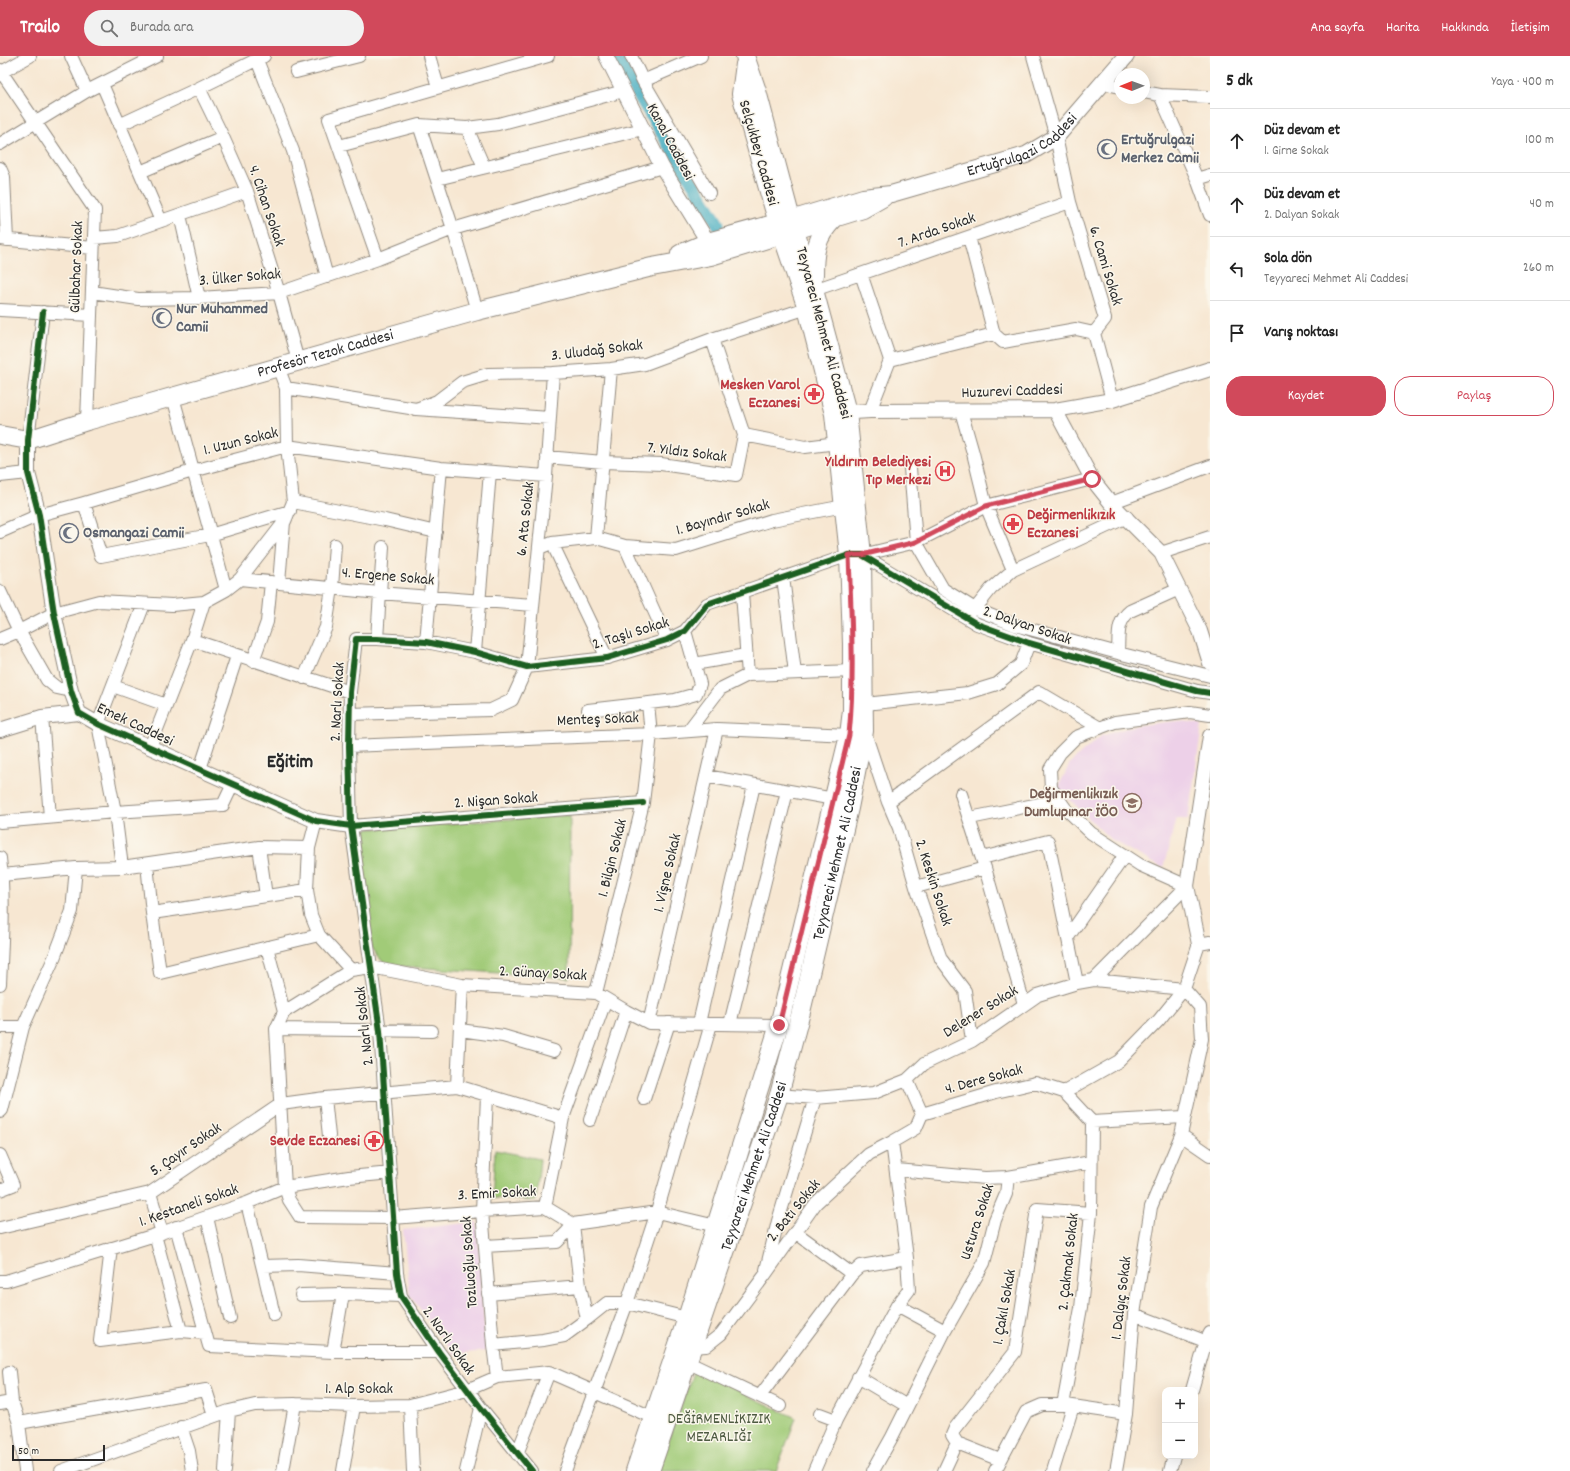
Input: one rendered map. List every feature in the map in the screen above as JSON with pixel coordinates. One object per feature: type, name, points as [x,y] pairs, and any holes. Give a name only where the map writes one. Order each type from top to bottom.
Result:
[{"type":"main road","name":"Ertuğrulgazi Caddesi","points":[[786,227],[863,198],[891,194],[1026,155],[1056,137],[1126,56]]},
{"type":"main road","name":"Selçukbey Caddesi","points":[[745,57],[741,94],[786,227]]},
{"type":"main road","name":"Ertuğrulgazi Caddesi","points":[[786,227],[833,220],[863,210],[891,194]]},
{"type":"main road","points":[[814,290],[815,249],[823,229],[833,220]]},
{"type":"main road","points":[[652,267],[708,242],[786,227]]},
{"type":"main road","points":[[652,267],[711,256],[786,227]]},
{"type":"main road","name":"Teyyareci Mehmet Ali Caddesi","points":[[636,1471],[687,1318],[779,1025],[834,799],[857,733],[865,704],[856,555],[841,413],[814,290],[786,227]]},
{"type":"main road","name":"Teyyareci Mehmet Ali Caddesi","points":[[650,1471],[779,1094],[802,1012],[849,808],[857,733],[852,710],[856,555],[844,506],[837,443],[841,413],[806,308],[786,227]]},
{"type":"main road","name":"Profesör Tezok Caddesi","points":[[0,435],[28,440],[87,421],[477,311],[652,267]]},
{"type":"street","points":[[0,72],[30,56]]},
{"type":"street","points":[[71,56],[87,91]]},
{"type":"street","points":[[0,144],[87,91],[157,56]]},
{"type":"street","points":[[296,72],[359,56]]},
{"type":"street","points":[[429,56],[438,87]]},
{"type":"street","points":[[378,259],[329,119],[548,56]]},
{"type":"street","name":"Kanal Caddesi","points":[[606,56],[662,167],[708,242]]},
{"type":"street","name":"Kanal Caddesi","points":[[630,56],[643,81],[709,192]]},
{"type":"street","points":[[643,81],[673,62],[701,56]]},
{"type":"street","name":"6. Cami Sokak","points":[[1033,56],[1056,137],[1070,202],[1105,319],[1094,333]]},
{"type":"street","points":[[119,125],[260,58],[293,151],[327,277]]},
{"type":"street","name":"Gülbahar Sokak","points":[[0,72],[36,121],[95,210],[87,421]]},
{"type":"street","points":[[1102,83],[1114,86]]},
{"type":"street","points":[[102,84],[161,221]]},
{"type":"street","name":"4. Cihan Sokak","points":[[199,88],[247,191],[279,293],[298,361]]},
{"type":"street","points":[[339,146],[419,124],[467,128],[498,124],[624,91]]},
{"type":"street","points":[[1150,93],[1160,95],[1210,97]]},
{"type":"street","points":[[1160,95],[1197,179],[1210,215]]},
{"type":"street","points":[[419,124],[453,229],[477,311]]},
{"type":"street","points":[[467,128],[484,167]]},
{"type":"street","points":[[437,179],[643,129]]},
{"type":"street","points":[[140,172],[223,137]]},
{"type":"street","name":"3. Ülker Sokak","points":[[92,292],[138,298],[199,298],[279,293],[378,259],[453,229],[662,167]]},
{"type":"street","points":[[0,168],[4,177],[4,240],[94,243],[247,191]]},
{"type":"street","points":[[1197,179],[1210,175]]},
{"type":"street","name":"7. Arda Sokak","points":[[814,290],[1070,202]]},
{"type":"street","points":[[180,215],[199,298]]},
{"type":"street","points":[[969,237],[994,334],[1003,342],[1076,329],[1094,333],[1112,400]]},
{"type":"street","points":[[861,274],[890,360],[870,411]]},
{"type":"street","name":"3. Uludağ Sokak","points":[[416,409],[437,401],[462,382],[488,374],[553,373],[611,369],[645,364],[712,339],[806,308]]},
{"type":"street","points":[[0,310],[90,315]]},
{"type":"street","points":[[28,440],[42,312]]},
{"type":"street","points":[[890,360],[994,334]]},
{"type":"street","points":[[712,339],[744,435]]},
{"type":"street","points":[[253,661],[267,622],[289,511],[286,388],[278,367]]},
{"type":"street","points":[[596,538],[611,369]]},
{"type":"street","name":"Huzurevi Caddesi","points":[[841,413],[870,411],[1054,410],[1112,400],[1210,369]]},
{"type":"street","name":"6. Ata Sokak","points":[[350,714],[491,710],[512,700],[527,667],[546,476],[553,373]]},
{"type":"street","points":[[286,388],[416,409],[550,418]]},
{"type":"street","points":[[173,397],[226,590]]},
{"type":"street","points":[[1054,410],[1092,479],[1112,503],[1161,553],[1179,589],[1205,630],[1210,663]]},
{"type":"street","points":[[960,411],[973,453],[986,506],[1013,570]]},
{"type":"street","name":"7. Yıldız Sokak","points":[[547,457],[603,462],[660,464],[736,475],[744,435],[805,447],[837,443]]},
{"type":"street","name":"Emek Caddesi","points":[[28,440],[28,473],[39,515],[54,613],[71,690],[79,713],[98,724],[316,821],[351,826]]},
{"type":"street","name":"1. Uzun Sokak","points":[[0,532],[39,515],[287,446],[441,468],[546,476]]},
{"type":"street","points":[[1112,503],[1210,466]]},
{"type":"street","points":[[426,642],[441,468]]},
{"type":"street","points":[[910,468],[916,542]]},
{"type":"street","points":[[475,652],[490,472]]},
{"type":"street","points":[[0,476],[28,473]]},
{"type":"street","points":[[856,555],[916,542],[986,506],[1092,479]]},
{"type":"street","points":[[84,503],[101,556],[210,535],[289,511],[385,520],[436,532]]},
{"type":"street","name":"1. Bayındır Sokak","points":[[539,548],[552,543],[596,538],[625,546],[676,550],[772,520],[844,506]]},
{"type":"street","points":[[0,639],[54,613],[99,601],[172,605],[204,602],[226,590],[240,579],[289,511]]},
{"type":"street","points":[[975,609],[991,589],[1013,570],[1127,517]]},
{"type":"street","points":[[1161,553],[1210,538]]},
{"type":"street","name":"2. Dalyan Sokak","points":[[916,542],[943,589],[975,609],[1015,625],[1210,676]]},
{"type":"street","points":[[552,543],[607,658]]},
{"type":"street","points":[[304,678],[326,627],[332,588],[335,545]]},
{"type":"street","points":[[625,546],[667,640]]},
{"type":"street","points":[[377,639],[383,547]]},
{"type":"street","name":"2. Taşlı Sokak","points":[[356,640],[377,639],[426,642],[475,652],[527,667],[607,658],[667,640],[685,631],[707,604],[742,593],[783,577],[856,555]]},
{"type":"street","name":"2. Dalyan Sokak","points":[[856,555],[977,624],[1029,643],[1210,693]]},
{"type":"street","points":[[783,577],[794,673]]},
{"type":"street","name":"4. Ergene Sokak","points":[[240,579],[379,593],[533,604]]},
{"type":"street","points":[[1118,653],[1120,624],[1123,616],[1130,611],[1179,589]]},
{"type":"street","points":[[0,591],[19,631],[47,680],[57,688],[71,690]]},
{"type":"street","points":[[742,593],[748,675]]},
{"type":"street","points":[[150,747],[192,640],[204,602]]},
{"type":"street","points":[[122,867],[115,812],[98,724],[144,604]]},
{"type":"street","points":[[588,710],[675,700],[696,694],[700,684],[685,631]]},
{"type":"street","points":[[192,640],[350,692]]},
{"type":"street","name":"2. Narlı Sokak","points":[[356,640],[350,692],[349,746],[351,826],[380,1031],[397,1273],[401,1296],[467,1390],[532,1471]]},
{"type":"street","points":[[865,704],[968,693],[997,684],[1021,664],[1029,643]]},
{"type":"street","points":[[694,664],[746,655]]},
{"type":"street","points":[[200,769],[237,656]]},
{"type":"street","points":[[688,731],[720,689],[748,675],[852,671]]},
{"type":"street","points":[[113,686],[166,705]]},
{"type":"street","points":[[888,802],[1039,692],[1100,728]]},
{"type":"street","name":"1. Bilgin Sokak","points":[[545,1208],[563,1118],[601,996],[643,803],[651,734],[648,704]]},
{"type":"street","points":[[1187,886],[1140,864],[1091,833],[1065,808],[1051,788],[1050,769],[1060,753],[1076,737],[1115,722],[1190,712],[1210,715]]},
{"type":"street","points":[[0,730],[42,717],[79,713]]},
{"type":"street","points":[[42,717],[50,818]]},
{"type":"street","name":"Menteş Sokak","points":[[349,746],[651,734],[717,729],[857,733]]},
{"type":"street","name":"1. Vişne Sokak","points":[[649,1023],[717,729]]},
{"type":"street","name":"2. Keskin Sokak","points":[[857,733],[899,828],[916,887],[941,959],[965,992],[972,1041]]},
{"type":"street","points":[[1064,1092],[1119,1061],[1159,1020],[1184,989],[1204,943],[1187,886],[1210,736]]},
{"type":"street","points":[[706,776],[834,799]]},
{"type":"street","points":[[0,822],[115,812],[223,805],[233,784]]},
{"type":"street","points":[[699,1023],[754,785]]},
{"type":"street","points":[[730,1024],[787,791]]},
{"type":"street","points":[[961,794],[984,863],[1024,1004]]},
{"type":"street","points":[[970,818],[1059,800]]},
{"type":"street","name":"2. Nişan Sokak","points":[[351,826],[643,803]]},
{"type":"street","points":[[285,1187],[276,1029],[284,1012],[351,970],[319,935],[311,915],[307,890],[309,848],[316,821]]},
{"type":"street","points":[[916,887],[1048,841],[1077,983]]},
{"type":"street","points":[[2,875],[76,868],[122,867],[259,847],[309,848]]},
{"type":"street","points":[[259,847],[266,896]]},
{"type":"street","points":[[1068,937],[1125,855]]},
{"type":"street","points":[[0,858],[2,875],[0,984]]},
{"type":"street","points":[[147,864],[160,973],[319,935]]},
{"type":"street","points":[[0,1112],[4,1088],[23,1027],[54,958],[72,911],[76,868]]},
{"type":"street","points":[[1094,980],[1187,886]]},
{"type":"street","points":[[152,913],[307,890]]},
{"type":"street","points":[[267,947],[284,1012]]},
{"type":"street","name":"2. Günay Sokak","points":[[351,970],[371,967],[462,985],[601,996],[626,1012],[649,1023],[779,1025]]},
{"type":"street","name":"Delener Sokak","points":[[779,1094],[815,1098],[874,1093],[907,1080],[924,1064],[972,1041],[1038,995],[1077,983],[1094,980],[1184,989]]},
{"type":"street","points":[[462,985],[457,1086],[563,1118]]},
{"type":"street","name":"1. Dalgıç Sokak","points":[[1116,1471],[1126,1414],[1134,1314],[1151,1207],[1181,1135],[1202,1039],[1200,1007],[1184,989]]},
{"type":"street","points":[[590,1120],[626,1012]]},
{"type":"street","points":[[644,1099],[669,1023]]},
{"type":"street","points":[[565,1471],[627,1302],[657,1212],[711,1024]]},
{"type":"street","points":[[0,1027],[23,1027]]},
{"type":"street","points":[[276,1029],[432,1031]]},
{"type":"street","points":[[460,1030],[503,1036],[554,1051]]},
{"type":"street","points":[[907,1080],[922,1114]]},
{"type":"street","name":"4. Dere Sokak","points":[[922,1114],[996,1092],[1035,1083],[1064,1092],[1092,1122]]},
{"type":"street","name":"5. Çayır Sokak","points":[[0,1228],[150,1193],[281,1104],[325,1098],[457,1086]]},
{"type":"street","name":"Tozluoğlu Sokak","points":[[487,1096],[482,1211],[488,1294],[497,1377]]},
{"type":"street","points":[[325,1098],[328,1136]]},
{"type":"street","points":[[765,1275],[778,1221],[815,1098]]},
{"type":"street","name":"2. Batı Sokak","points":[[689,1354],[706,1346],[720,1334],[765,1275],[816,1203],[869,1154],[916,1128],[922,1114]]},
{"type":"street","points":[[1092,1122],[1184,1117]]},
{"type":"street","name":"2. Çakmak Sokak","points":[[1053,1471],[1068,1405],[1081,1308],[1091,1213],[1092,1122]]},
{"type":"street","points":[[1181,1135],[1210,1155]]},
{"type":"street","points":[[814,1471],[836,1420],[858,1377],[897,1305],[909,1290],[897,1170],[892,1142]]},
{"type":"street","points":[[0,1155],[13,1185],[0,1190]]},
{"type":"street","points":[[1008,1177],[1091,1162]]},
{"type":"street","name":"Ustura Sokak","points":[[873,1471],[908,1406],[945,1331],[984,1263],[995,1220],[1006,1194],[1008,1177],[985,1178],[897,1170]]},
{"type":"street","name":"1. Kestaneli Sokak","points":[[0,1280],[6,1280],[158,1234],[247,1203],[285,1187],[349,1176],[390,1173]]},
{"type":"street","name":"3. Emir Sokak","points":[[285,1187],[289,1200],[300,1217],[393,1218],[545,1208],[573,1224]]},
{"type":"street","points":[[150,1193],[181,1331]]},
{"type":"street","points":[[247,1203],[274,1315]]},
{"type":"street","name":"1. Çakıl Sokak","points":[[944,1471],[957,1443],[952,1436],[955,1428],[1015,1352],[1037,1208],[1091,1213]]},
{"type":"street","points":[[485,1246],[557,1242],[573,1224],[657,1212],[716,1226]]},
{"type":"street","points":[[207,1217],[230,1318]]},
{"type":"street","points":[[573,1224],[580,1286],[588,1319]]},
{"type":"street","points":[[176,1227],[209,1346],[333,1352],[439,1352]]},
{"type":"street","points":[[795,1232],[852,1274]]},
{"type":"street","points":[[111,1248],[100,1341],[181,1331],[205,1333]]},
{"type":"street","points":[[760,1396],[852,1274],[861,1266],[907,1258]]},
{"type":"street","points":[[263,1266],[298,1266],[397,1273]]},
{"type":"street","points":[[488,1294],[580,1286]]},
{"type":"street","points":[[333,1352],[343,1294]]},
{"type":"street","points":[[301,1295],[343,1294],[401,1296]]},
{"type":"street","points":[[493,1345],[543,1340],[564,1336],[607,1303],[627,1302],[687,1318]]},
{"type":"street","points":[[897,1305],[945,1331]]},
{"type":"street","points":[[1134,1314],[1209,1339],[1193,1387]]},
{"type":"street","points":[[689,1354],[760,1396],[780,1406]]},
{"type":"street","points":[[9,1372],[12,1402],[19,1423],[25,1471]]},
{"type":"street","points":[[517,1454],[549,1372]]},
{"type":"street","name":"1. Alp Sokak","points":[[61,1471],[214,1415],[229,1411],[255,1406],[295,1404],[354,1406],[410,1404],[467,1390],[497,1377],[549,1372],[654,1418]]},
{"type":"street","points":[[858,1377],[908,1406]]},
{"type":"street","points":[[19,1423],[206,1390],[214,1415]]},
{"type":"street","points":[[0,1404],[12,1402]]},
{"type":"street","points":[[283,1471],[295,1404]]},
{"type":"street","points":[[410,1404],[413,1471]]},
{"type":"street","points":[[995,1471],[1026,1412],[1042,1405],[1068,1405],[1126,1414]]},
{"type":"street","points":[[343,1471],[354,1406]]},
{"type":"street","points":[[466,1471],[481,1408]]},
{"type":"street","points":[[225,1471],[229,1411]]},
{"type":"street","points":[[820,1414],[836,1420]]},
{"type":"street","points":[[181,1427],[190,1451],[192,1471]]},
{"type":"street","points":[[957,1443],[1000,1460]]},
{"type":"street","points":[[1170,1471],[1173,1459]]},
{"type":"shaded area","name":"Değirmenlikızık Dumlupınar İÖO","points":[[1175,721],[1202,725],[1188,820],[1177,818],[1163,868],[1111,840],[1058,788],[1070,763],[1101,736],[1133,726]]},
{"type":"shaded area","points":[[477,1222],[486,1351],[453,1354],[410,1295],[403,1230]]},
{"type":"green space","points":[[570,815],[569,978],[385,965],[372,948],[356,830]]},
{"type":"green space","points":[[495,1150],[540,1159],[536,1201],[492,1198]]},
{"type":"green space","name":"DEĞİRMENLİKIZIK MEZARLIĞI","points":[[694,1370],[796,1418],[776,1471],[657,1471]]},
{"type":"waterway","points":[[618,56],[625,73],[718,224]]},
{"type":"cycle path","points":[[43,312],[28,440],[28,473],[39,515],[54,613],[71,691],[79,713],[98,724],[316,821],[351,826],[643,803]]},
{"type":"cycle path","points":[[532,1471],[481,1408],[439,1352],[401,1296],[397,1273],[380,1031],[351,826],[349,746],[350,692],[356,639],[426,642],[475,652],[527,667],[607,658],[667,640],[685,631],[707,604],[849,555],[862,555],[977,624],[1029,643],[1197,691],[1210,693]]},
{"type":"place","name":"Ertuğrulgazi Merkez Camii","points":[[1107,149]]},
{"type":"place","name":"Nur Muhammed Camii","points":[[162,318]]},
{"type":"place","name":"Mesken Varol Eczanesi","points":[[814,394]]},
{"type":"place","name":"Yıldırım Belediyesi Tıp Merkezi","points":[[945,471]]},
{"type":"place","name":"Değirmenlikızık Eczanesi","points":[[1013,524]]},
{"type":"place","name":"Osmangazi Camii","points":[[69,533]]},
{"type":"place","name":"Değirmenlikızık Dumlupınar İÖO","points":[[1132,803]]},
{"type":"place","name":"Sevde Eczanesi","points":[[374,1141]]},
{"type":"district","name":"Eğitim","points":[[290,763]]},
{"type":"route","points":[[779,1025],[849,735],[852,710],[852,644],[849,555],[862,555],[916,542],[986,506],[1092,479]]}]
